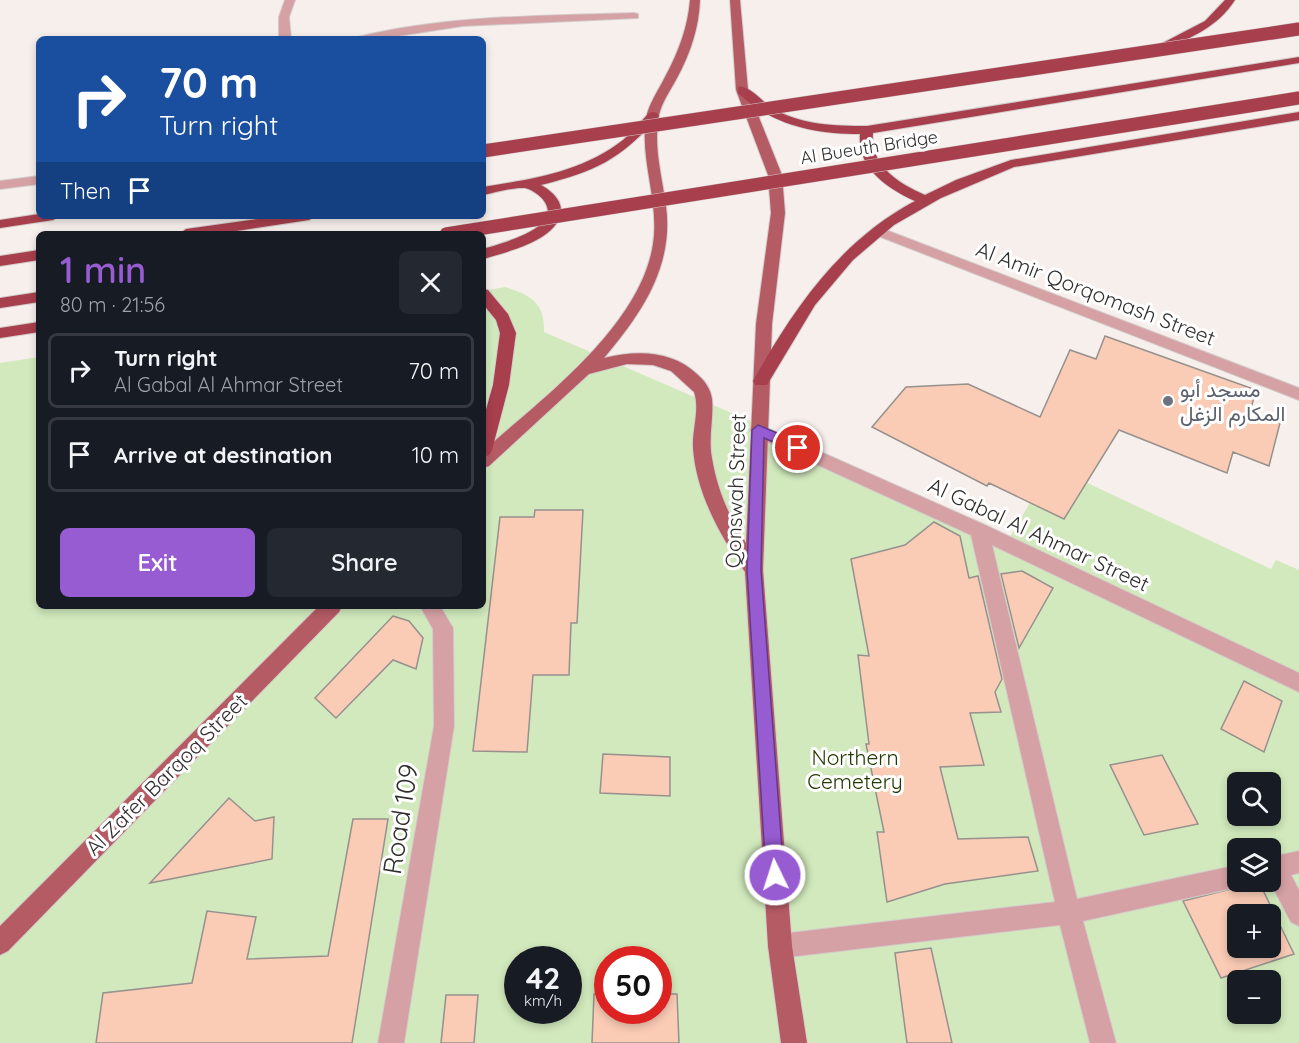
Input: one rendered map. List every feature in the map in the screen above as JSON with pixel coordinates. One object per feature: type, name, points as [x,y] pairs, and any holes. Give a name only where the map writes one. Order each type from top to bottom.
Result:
[{"type":"highway","points":[[1159,49],[1210,22],[1222,13],[1230,0]]},
{"type":"highway","points":[[486,151],[1299,28]]},
{"type":"highway","points":[[742,90],[762,108],[792,122],[828,129],[867,130],[1299,60]]},
{"type":"highway","name":"Al Bueuth Bridge","points":[[465,231],[1299,98]]},
{"type":"highway","points":[[486,191],[559,177],[597,164],[630,141],[653,116]]},
{"type":"highway","points":[[761,381],[797,319],[829,276],[878,231],[925,200],[972,178],[1011,164],[1299,116]]},
{"type":"highway","points":[[867,130],[865,148],[875,167],[896,185],[925,200]]},
{"type":"highway","points":[[486,253],[530,238],[549,225],[554,208],[551,200],[537,188],[526,184]]},
{"type":"highway","points":[[0,224],[36,219]]},
{"type":"highway","points":[[206,231],[288,219]]},
{"type":"highway","points":[[0,261],[36,255]]},
{"type":"highway","points":[[0,303],[36,297]]},
{"type":"highway","points":[[486,298],[503,318],[508,333],[501,386],[486,439]]},
{"type":"highway","points":[[0,333],[36,327]]},
{"type":"main road","points":[[486,458],[609,345],[643,293],[659,249],[662,220],[651,166],[650,143],[653,116],[657,100],[688,42],[695,0]]},
{"type":"main road","name":"Qonswah Street","points":[[735,0],[742,90],[774,174],[778,213],[764,324],[754,570],[780,946],[794,1043]]},
{"type":"main road","points":[[583,370],[617,359],[653,359],[684,372],[696,382],[704,395],[702,455],[714,498],[732,538],[754,570]]},
{"type":"main road","name":"Al Zafer Barqoq Street","points":[[5,938],[329,609]]},
{"type":"main road","points":[[0,958],[5,938]]},
{"type":"street","points":[[285,36],[284,17],[290,0]]},
{"type":"street","points":[[377,36],[416,28],[462,23],[634,16]]},
{"type":"street","points":[[0,186],[36,180]]},
{"type":"street","name":"Al Amir Qorqomash Street","points":[[878,231],[1299,394]]},
{"type":"street","name":"Al Gabal Al Ahmar Street","points":[[758,430],[979,530],[1299,683]]},
{"type":"street","points":[[979,530],[1069,912],[1103,1043]]},
{"type":"street","name":"Road 109","points":[[391,1043],[444,726],[443,628],[432,609]]},
{"type":"street","points":[[1281,866],[1299,862]]},
{"type":"street","points":[[780,946],[1069,912],[1227,878]]},
{"type":"street","points":[[1281,882],[1299,914]]},
{"type":"green space","name":"Northern Cemetery","points":[[505,287],[522,293],[535,302],[542,314],[544,332],[843,461],[1009,539],[1051,466],[1271,569],[1276,560],[1299,570],[1299,1043],[0,1043],[0,363],[36,357],[36,609],[486,609],[486,290]]},
{"type":"building","points":[[1105,336],[1256,390],[1250,412],[1280,423],[1269,466],[1233,452],[1227,473],[1119,430],[1064,519],[989,483],[987,486],[872,427],[906,387],[968,384],[1040,417],[1070,350],[1096,359]]},
{"type":"building","points":[[535,510],[583,510],[577,623],[571,623],[569,675],[533,675],[527,752],[473,751],[500,517],[534,517]]},
{"type":"building","points":[[934,522],[960,536],[969,578],[978,576],[1002,679],[995,692],[1001,712],[970,713],[984,765],[940,767],[958,839],[1028,837],[1038,871],[945,884],[887,902],[877,832],[884,832],[866,744],[869,744],[858,655],[869,656],[851,559],[905,545]]},
{"type":"building","points":[[1022,571],[1053,588],[1019,648],[1001,574]]},
{"type":"building","points":[[393,616],[409,621],[423,638],[416,669],[393,660],[336,718],[315,698]]},
{"type":"building","points":[[1244,681],[1282,701],[1264,752],[1221,729]]},
{"type":"building","points":[[603,754],[670,757],[670,796],[600,793]]},
{"type":"building","points":[[1162,755],[1198,824],[1144,835],[1110,765]]},
{"type":"building","points":[[229,798],[255,821],[274,817],[272,859],[150,883]]},
{"type":"building","points":[[353,819],[388,819],[352,1043],[96,1043],[103,993],[192,983],[207,911],[256,917],[247,959],[328,956]]},
{"type":"building","points":[[1227,890],[1227,892],[1264,892],[1270,904],[1227,904],[1227,958],[1281,958],[1281,927],[1294,954],[1245,970],[1227,970],[1227,976],[1221,978],[1183,901]]},
{"type":"building","points":[[931,948],[952,1043],[907,1043],[895,953]]},
{"type":"building","points":[[594,994],[594,1024],[672,1024],[672,994],[677,994],[679,1043],[592,1043]]},
{"type":"building","points":[[446,995],[478,995],[474,1043],[441,1043]]},
{"type":"place","name":"مسجد أبو المكارم الزغل","points":[[1168,401]]},
{"type":"route","points":[[775,875],[754,570],[758,430],[798,448]]}]
